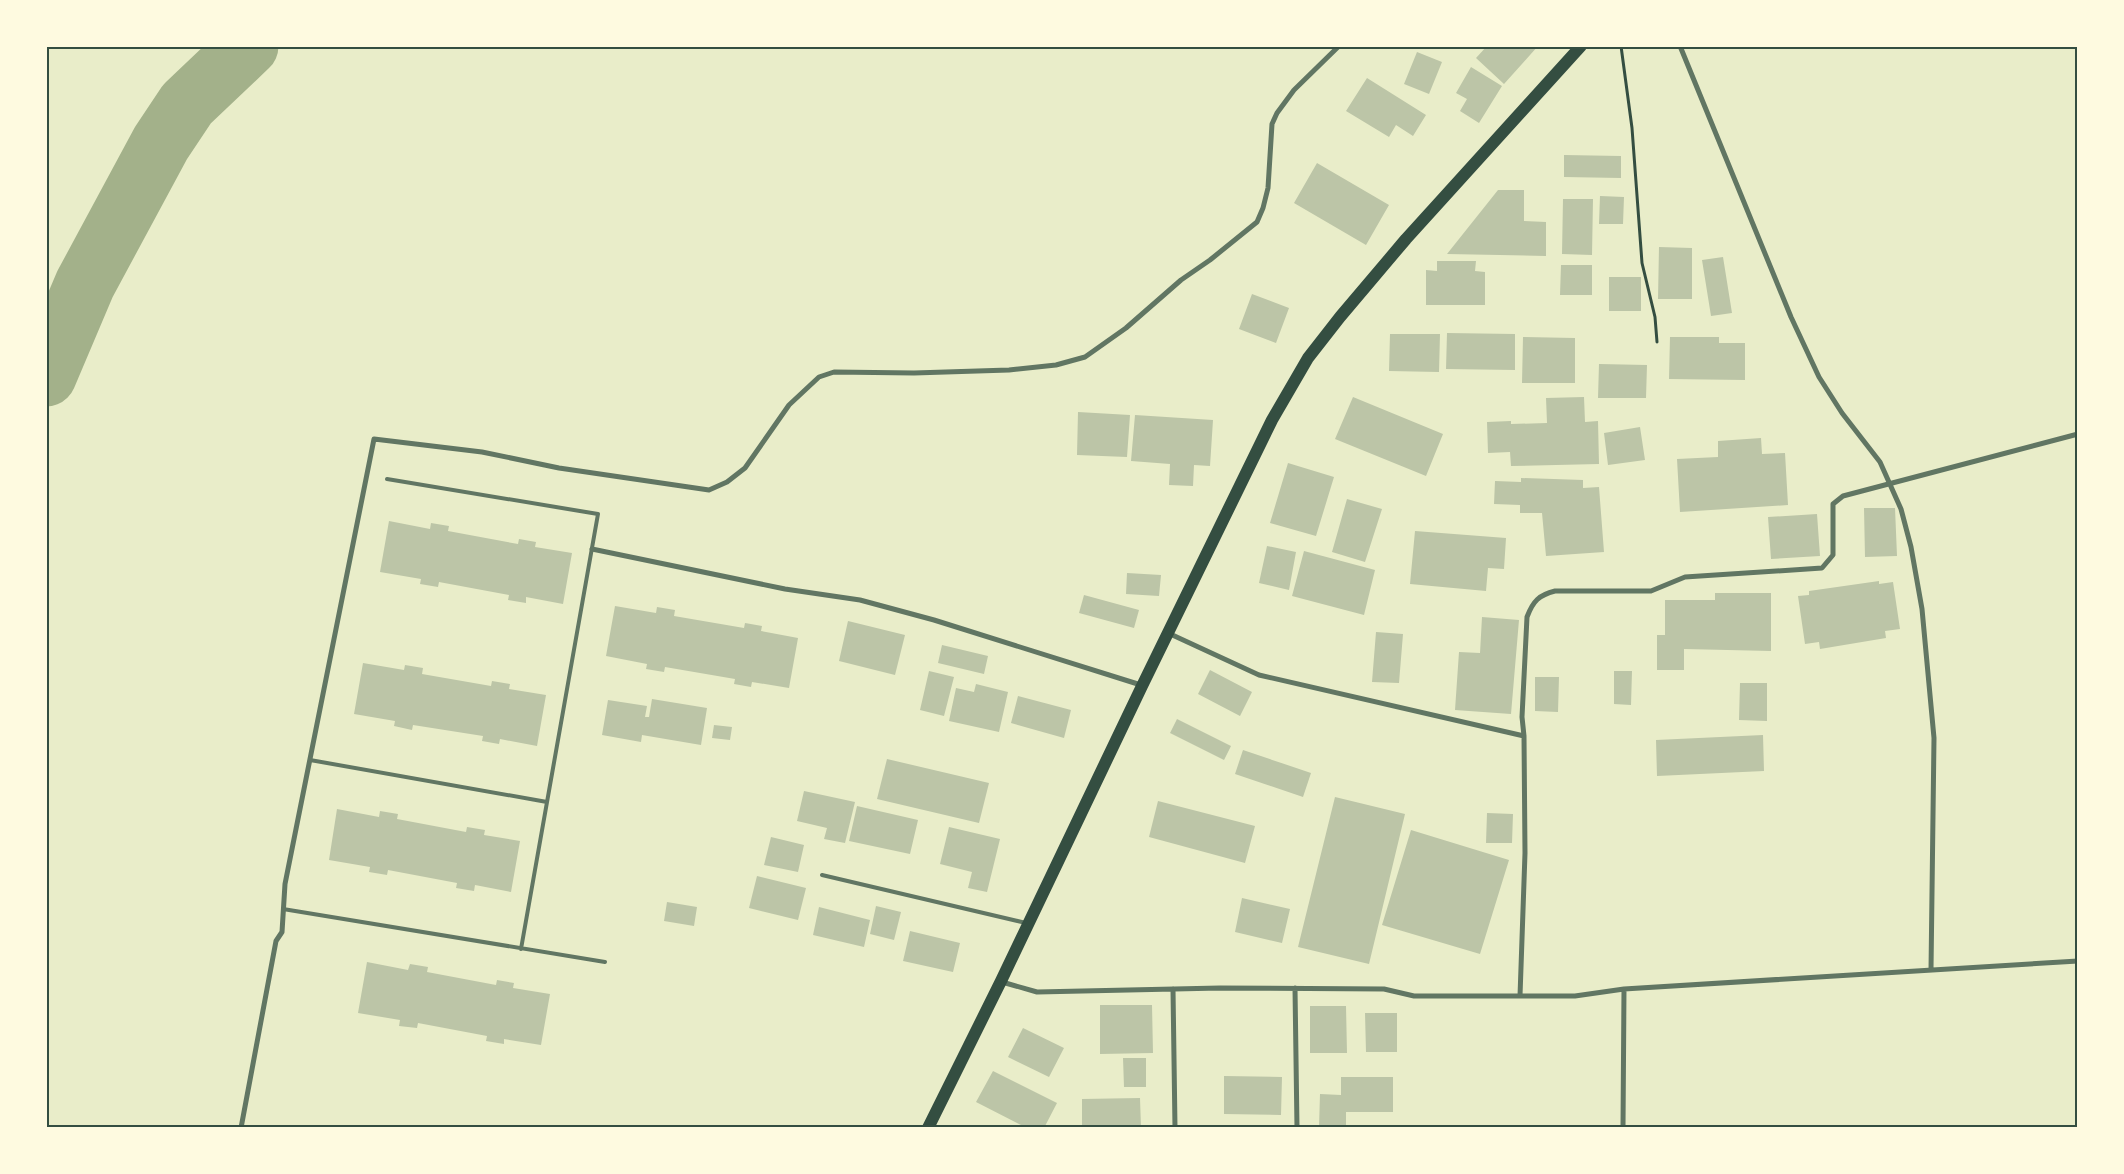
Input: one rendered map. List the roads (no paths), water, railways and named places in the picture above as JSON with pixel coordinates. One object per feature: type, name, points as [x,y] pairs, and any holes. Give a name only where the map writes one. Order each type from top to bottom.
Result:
[{"type":"main road","points":[[928,1128],[1001,982],[1168,632],[1272,420],[1308,358],[1406,239],[1581,46]]},
{"type":"street","points":[[241,1128],[276,941],[282,932],[285,884],[374,439],[482,452],[559,468],[709,490],[727,482],[745,468],[789,406],[819,377],[834,372],[914,373],[1009,370],[1056,365],[1085,357],[1126,328],[1181,280],[1210,260],[1257,222],[1264,208],[1268,188],[1272,124],[1277,113],[1294,90],[1340,46]]},
{"type":"street","points":[[1680,46],[1791,317],[1819,377],[1848,421],[1880,462],[1901,509],[1911,547],[1922,609],[1934,738],[1931,970]]},
{"type":"street","points":[[1520,996],[1525,853],[1524,736],[1522,717],[1527,617],[1533,602],[1541,594],[1556,591],[1651,591],[1685,576],[1822,568],[1833,555],[1834,504],[1843,496],[2078,434]]},
{"type":"street","points":[[592,549],[785,589],[860,600],[934,620],[1142,686]]},
{"type":"street","points":[[1168,632],[1258,675],[1524,736]]},
{"type":"street","points":[[1001,982],[1037,992],[1295,988],[1384,989],[1414,996],[1575,996],[1624,989],[2078,961]]},
{"type":"street","points":[[1295,988],[1297,1128]]},
{"type":"street","points":[[1173,989],[1175,1128]]},
{"type":"street","points":[[1623,1128],[1624,989]]},
{"type":"lane","points":[[387,479],[598,514],[521,949]]},
{"type":"lane","points":[[310,760],[547,802]]},
{"type":"lane","points":[[822,875],[1029,924]]},
{"type":"lane","points":[[283,909],[605,962]]},
{"type":"waterway","points":[[46,376],[85,284],[161,143],[187,104],[248,46]]}]
